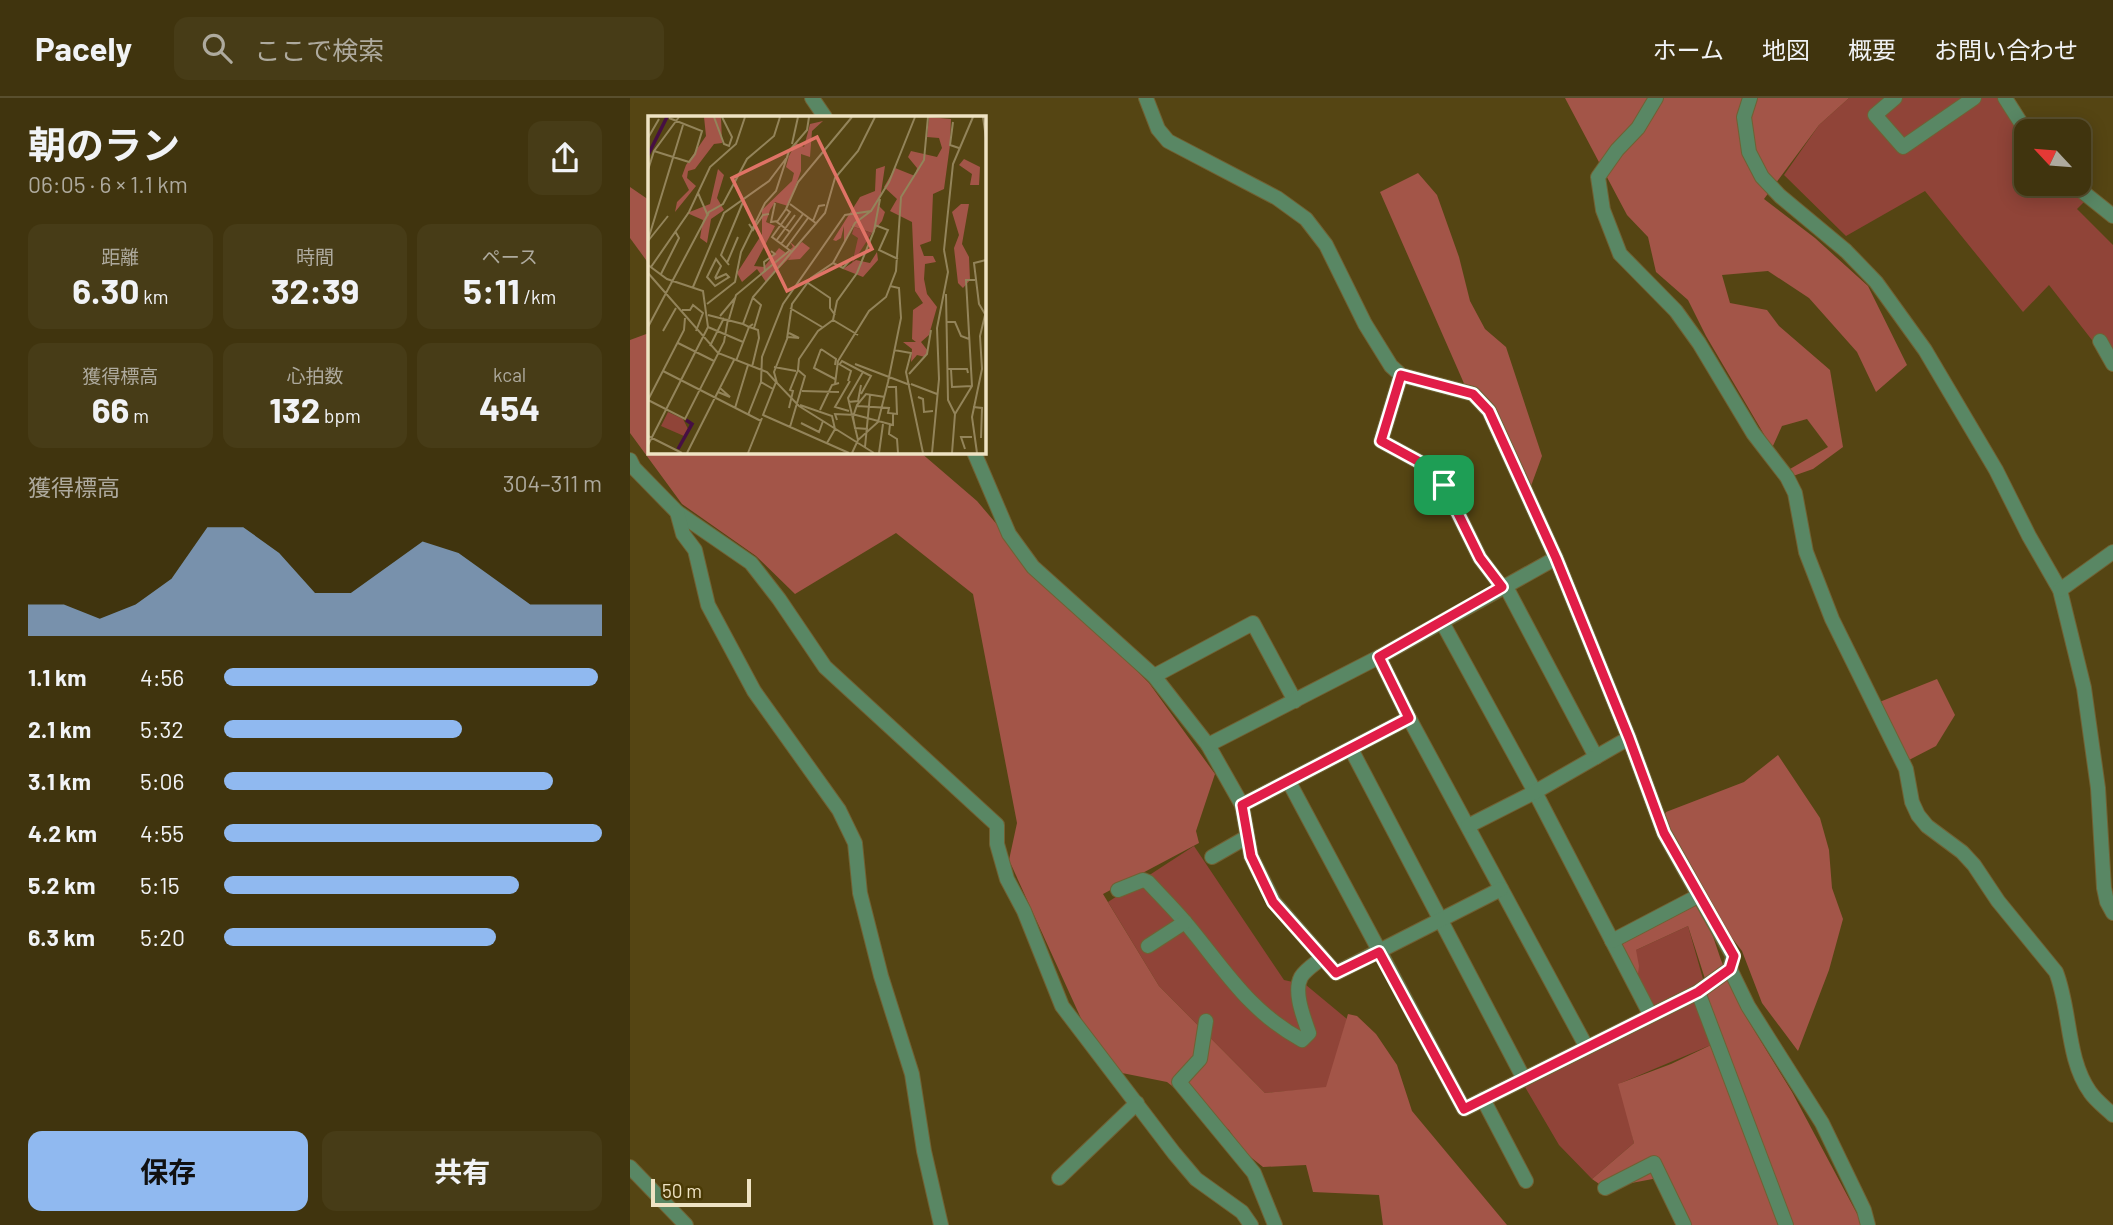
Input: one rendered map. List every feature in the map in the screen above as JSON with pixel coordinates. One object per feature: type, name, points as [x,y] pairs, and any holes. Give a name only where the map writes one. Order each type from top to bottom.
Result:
[{"type":"street","points":[[812,98],[824,116]]},
{"type":"street","points":[[1146,98],[1158,129],[1168,141],[1277,198],[1306,219],[1326,245],[1365,324],[1391,366],[1401,375],[1473,394],[1489,411],[1556,558],[1629,738],[1664,833],[1734,956],[1730,969],[1698,992],[1464,1109],[1289,782]]},
{"type":"street","points":[[1656,98],[1638,128],[1617,150],[1598,177],[1603,210],[1620,254],[1676,311],[1699,343],[1753,433],[1787,477],[1795,493],[1806,552],[1832,619],[1906,769],[1912,802],[1918,815],[1927,826],[1962,852],[1974,865],[1998,901],[2056,972],[2074,1057],[2089,1092],[2113,1115]]},
{"type":"street","points":[[1750,98],[1744,117],[1749,152],[1762,177],[1780,196],[1846,251],[1876,282],[1925,350],[1996,470],[2060,590],[2084,688],[2098,788],[2104,888],[2113,914]]},
{"type":"street","points":[[1895,98],[1875,116],[1903,147],[1974,98]]},
{"type":"street","points":[[2005,98],[2018,119]]},
{"type":"street","points":[[2088,196],[2113,216]]},
{"type":"street","points":[[2100,341],[2113,364]]},
{"type":"street","points":[[1401,375],[1381,441],[1427,466],[1444,485],[1480,558],[1504,586],[1595,757]]},
{"type":"street","points":[[974,453],[1009,534],[1033,567],[1154,676],[1208,745],[1242,805],[1251,856],[1273,902],[1336,973],[1501,889]]},
{"type":"street","points":[[630,460],[634,468],[677,512],[751,563],[825,667],[997,825],[997,844],[1007,879],[1024,911],[1062,1006],[1196,1179],[1242,1212],[1251,1225]]},
{"type":"street","points":[[677,512],[683,534],[695,550],[708,604],[749,683],[839,810],[855,843],[860,893],[881,976],[912,1074],[924,1151],[942,1225]]},
{"type":"street","points":[[2060,590],[2113,552]]},
{"type":"street","points":[[1208,745],[1379,657],[1556,558]]},
{"type":"street","points":[[1442,622],[1535,792],[1650,1014]]},
{"type":"street","points":[[1154,676],[1252,623],[1295,701]]},
{"type":"street","points":[[1379,657],[1409,718],[1586,1046]]},
{"type":"street","points":[[1242,805],[1409,718]]},
{"type":"street","points":[[1468,826],[1535,792],[1629,738]]},
{"type":"street","points":[[1351,749],[1524,1079]]},
{"type":"street","points":[[1212,857],[1247,837]]},
{"type":"street","points":[[1118,890],[1143,880],[1148,882],[1253,1004],[1278,1027],[1301,1040],[1309,1032],[1299,992],[1301,976],[1322,958]]},
{"type":"street","points":[[1612,941],[1698,896]]},
{"type":"street","points":[[1148,946],[1185,922]]},
{"type":"street","points":[[1730,969],[1748,1006],[1822,1123],[1864,1210],[1868,1225]]},
{"type":"street","points":[[1698,992],[1786,1225]]},
{"type":"street","points":[[1206,1021],[1200,1059],[1179,1082],[1254,1173],[1275,1225]]},
{"type":"street","points":[[1483,1099],[1527,1181]]},
{"type":"street","points":[[1059,1178],[1137,1103]]},
{"type":"street","points":[[1605,1188],[1654,1163],[1682,1225]]},
{"type":"street","points":[[630,1167],[686,1225]]},
{"type":"shaded area","points":[[1565,98],[1849,98],[1819,125],[1764,199],[1815,238],[1868,286],[1907,365],[1876,392],[1857,352],[1809,298],[1768,271],[1722,275],[1730,303],[1767,310],[1779,326],[1830,370],[1843,447],[1813,469],[1793,476],[1790,469],[1828,447],[1807,419],[1782,426],[1772,448],[1706,336],[1688,300],[1656,272],[1648,237],[1627,215]]},
{"type":"shaded area","points":[[1849,98],[2006,98],[2019,119],[2014,119],[2014,196],[2081,196],[2085,201],[2077,209],[2113,245],[2113,367],[2049,285],[2023,312],[1925,191],[1846,236],[1784,175],[1819,125]]},
{"type":"shaded area","points":[[1418,173],[1437,195],[1459,257],[1470,301],[1485,329],[1506,347],[1542,456],[1531,486],[1508,464],[1483,405],[1466,388],[1380,192]]},
{"type":"shaded area","points":[[630,187],[648,199],[648,263],[630,238]]},
{"type":"shaded area","points":[[648,333],[648,453],[921,453],[977,501],[1033,567],[1149,683],[1215,774],[1196,831],[1199,843],[1103,894],[1159,986],[1265,1093],[1326,1087],[1348,1014],[1357,1016],[1376,1034],[1397,1065],[1412,1111],[1507,1225],[1383,1225],[1379,1195],[1313,1192],[1306,1165],[1263,1167],[1243,1151],[1229,1130],[1167,1082],[1122,1073],[1089,1036],[1009,860],[1017,823],[973,594],[896,533],[795,594],[756,556],[682,504],[630,433],[630,340]]},
{"type":"shaded area","points":[[1937,679],[1955,715],[1936,746],[1909,760],[1877,703]]},
{"type":"shaded area","points":[[1778,755],[1820,818],[1829,850],[1832,888],[1843,919],[1829,970],[1798,1051],[1762,1003],[1742,951],[1697,893],[1662,820],[1666,812],[1744,782]]},
{"type":"shaded area","points":[[1194,846],[1284,980],[1306,985],[1347,1019],[1327,1088],[1265,1093],[1159,986],[1108,902]]},
{"type":"shaded area","points":[[1701,901],[1721,960],[1743,1012],[1792,1092],[1863,1225],[1683,1225],[1658,1178],[1605,1188],[1592,1179],[1634,1143],[1618,1084],[1711,1045],[1700,1014],[1707,985],[1688,926],[1636,950],[1638,974],[1629,973],[1615,943]]},
{"type":"shaded area","points":[[1688,926],[1705,986],[1711,1045],[1621,1083],[1634,1143],[1592,1179],[1559,1145],[1525,1087],[1608,1041],[1650,1014],[1635,984],[1636,950]]},
{"type":"route","points":[[1401,375],[1473,394],[1489,411],[1556,558],[1629,738],[1664,833],[1734,956],[1730,969],[1698,992],[1464,1109],[1379,952],[1336,973],[1273,902],[1251,856],[1242,805],[1409,718],[1379,657],[1502,587],[1480,558],[1444,485],[1427,466],[1381,441],[1401,375]]}]
